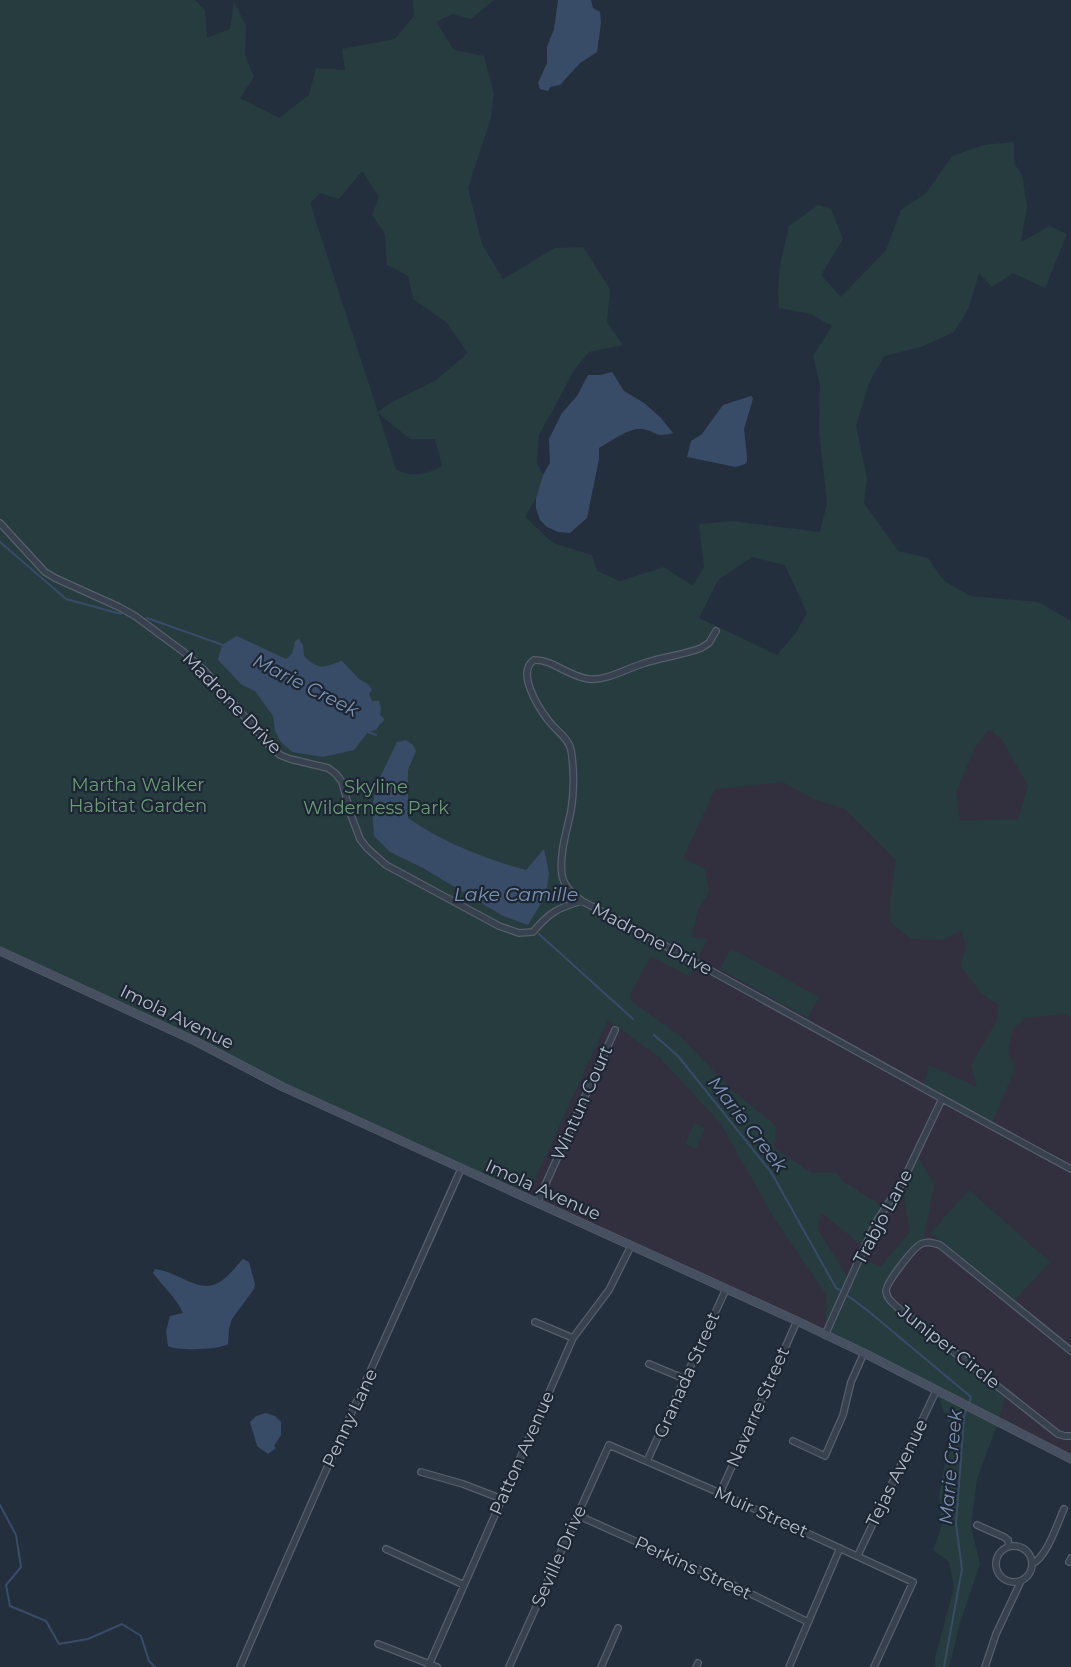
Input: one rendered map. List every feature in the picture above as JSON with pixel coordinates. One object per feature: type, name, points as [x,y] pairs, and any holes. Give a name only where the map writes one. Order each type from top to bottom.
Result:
[{"type":"street","name":"Madrone Drive","points":[[0,523],[45,572],[135,616],[185,653],[204,670],[271,747],[280,754],[290,759],[328,768],[336,774],[342,782],[360,839],[386,865],[499,926],[519,933],[533,932],[557,909],[582,901],[1071,1169]]},
{"type":"street","points":[[582,901],[568,889],[562,874],[571,808],[573,769],[571,748],[548,720],[537,702],[526,674],[528,666],[534,660],[542,660],[573,675],[588,679],[598,679],[645,663],[701,648],[708,643],[716,630]]},
{"type":"street","name":"Imola Avenue","points":[[0,951],[195,1041],[283,1087],[825,1335],[1071,1459]]},
{"type":"street","name":"Wintun Court","points":[[537,1204],[615,1030]]},
{"type":"street","name":"Trabjo Lane","points":[[825,1335],[876,1222],[902,1183],[942,1099]]},
{"type":"street","name":"Penny Lane","points":[[240,1667],[305,1515],[461,1169]]},
{"type":"street","name":"Juniper Circle","points":[[1071,1352],[940,1245],[930,1242],[918,1246],[891,1280],[886,1290],[888,1299],[897,1307],[1058,1434],[1071,1436]]},
{"type":"street","name":"Patton Avenue","points":[[428,1666],[573,1338],[609,1290],[631,1246]]},
{"type":"street","name":"Granada Street","points":[[648,1461],[726,1289]]},
{"type":"street","points":[[535,1322],[573,1338]]},
{"type":"street","name":"Navarre Street","points":[[720,1493],[797,1322]]},
{"type":"street","points":[[793,1441],[826,1456],[843,1415],[851,1382],[864,1354]]},
{"type":"street","points":[[649,1364],[685,1379]]},
{"type":"street","name":"Tejas Avenue","points":[[858,1556],[936,1391]]},
{"type":"street","name":"Muir Street","points":[[609,1444],[913,1582],[874,1667]]},
{"type":"street","name":"Seville Drive","points":[[509,1667],[609,1444]]},
{"type":"street","points":[[421,1472],[502,1498]]},
{"type":"street","points":[[1032,1564],[1038,1561],[1045,1551],[1064,1509]]},
{"type":"street","name":"Perkins Street","points":[[577,1515],[727,1582],[808,1622]]},
{"type":"street","points":[[977,1524],[1004,1537],[1008,1540],[1009,1546]]},
{"type":"street","points":[[985,1667],[996,1634],[1016,1590],[1021,1581],[1030,1573],[1032,1564],[1030,1556],[1026,1551],[1015,1546],[1009,1546],[999,1552],[995,1564],[996,1570],[999,1575],[1009,1582],[1021,1581]]},
{"type":"street","points":[[788,1667],[840,1548]]},
{"type":"street","points":[[386,1549],[464,1585]]},
{"type":"street","points":[[601,1667],[618,1628]]},
{"type":"street","points":[[378,1644],[428,1666],[436,1667]]},
{"type":"shaded area","points":[[0,0],[293,151],[398,477],[777,655],[975,709],[1071,754],[1071,1454],[864,1353],[526,1199]]},
{"type":"green space","name":"Skyline Wilderness Park","points":[[0,0],[195,0],[205,10],[207,38],[230,29],[234,1],[246,26],[245,55],[254,77],[240,98],[279,118],[309,95],[316,68],[345,70],[342,49],[395,39],[414,16],[413,0],[494,0],[471,19],[452,14],[436,22],[454,50],[484,56],[494,93],[491,118],[468,188],[482,244],[503,279],[555,248],[583,247],[610,289],[607,322],[623,345],[589,352],[575,369],[539,435],[537,463],[543,475],[536,498],[525,517],[553,543],[592,555],[597,571],[620,581],[664,567],[693,586],[704,567],[699,524],[732,521],[820,532],[827,503],[819,430],[820,385],[813,356],[832,326],[811,314],[779,308],[779,276],[789,226],[818,205],[831,209],[843,239],[821,275],[841,297],[886,250],[901,210],[926,193],[952,156],[984,145],[1014,142],[1014,163],[1022,175],[1027,206],[1021,242],[1050,226],[1067,234],[1045,288],[1013,273],[992,287],[979,273],[969,308],[954,332],[921,347],[884,356],[869,383],[856,426],[867,478],[864,503],[898,551],[928,558],[943,580],[970,596],[1038,602],[1071,621],[1071,1017],[1063,1014],[1026,1018],[1013,1029],[1008,1052],[1015,1068],[991,1126],[923,1088],[929,1065],[977,1087],[971,1065],[996,1022],[999,1005],[981,993],[960,966],[966,947],[961,930],[944,940],[911,939],[890,922],[891,895],[896,860],[845,809],[811,798],[783,782],[715,789],[683,858],[705,869],[709,892],[698,910],[692,937],[707,939],[690,977],[651,956],[630,995],[631,1001],[680,1036],[732,1090],[776,1126],[774,1148],[812,1173],[838,1173],[840,1179],[885,1208],[864,1247],[821,1213],[817,1228],[849,1280],[860,1257],[880,1267],[910,1232],[902,1183],[916,1153],[934,1184],[923,1243],[918,1246],[886,1289],[888,1299],[1006,1393],[998,1423],[977,1479],[971,1527],[980,1564],[960,1623],[949,1667],[935,1667],[935,1657],[954,1588],[949,1562],[933,1550],[942,1525],[939,1495],[951,1430],[936,1391],[825,1335],[827,1296],[772,1215],[721,1124],[658,1056],[608,1020],[526,1199],[0,951]],"holes":[[[362,171],[379,197],[372,215],[385,234],[387,265],[408,276],[413,299],[447,323],[468,353],[435,381],[390,403],[378,412],[310,203],[320,193],[339,199]],[[378,413],[410,439],[435,439],[442,466],[419,474],[401,472],[396,469]],[[752,557],[785,565],[807,613],[795,634],[777,655],[699,618],[718,580]],[[989,729],[1003,741],[1028,786],[1018,819],[960,821],[956,792],[976,746]]]},
{"type":"green space","points":[[731,948],[819,997],[808,1018],[720,969]]},
{"type":"green space","points":[[694,1123],[705,1128],[696,1149],[685,1144]]},
{"type":"green space","points":[[969,1190],[1050,1262],[1014,1301],[930,1233]]},
{"type":"water","points":[[558,0],[591,0],[593,8],[600,12],[601,23],[597,52],[580,63],[560,85],[550,87],[548,91],[540,89],[538,83],[547,63],[547,47],[554,29]]},
{"type":"water","points":[[612,372],[624,391],[644,403],[661,418],[673,433],[659,435],[643,429],[632,430],[599,448],[599,459],[587,518],[570,533],[558,532],[547,527],[540,520],[536,508],[536,498],[543,475],[550,463],[549,439],[562,413],[577,396],[588,375]]},
{"type":"water","points":[[751,396],[753,398],[744,429],[747,456],[745,464],[736,467],[687,457],[691,441],[702,434],[723,405]]},
{"type":"water","points":[[237,636],[286,659],[292,654],[295,641],[299,639],[303,645],[304,656],[314,664],[326,666],[342,661],[359,679],[369,685],[372,690],[369,694],[372,701],[379,701],[380,715],[384,719],[383,722],[376,730],[368,732],[354,750],[323,757],[292,752],[280,741],[275,731],[273,716],[255,691],[242,685],[218,660],[222,645]]},
{"type":"water","name":"Lake Camille","points":[[406,740],[413,745],[416,751],[408,770],[408,818],[435,835],[464,849],[526,870],[544,849],[549,873],[546,895],[528,925],[503,916],[423,868],[390,852],[374,836],[372,808],[376,786],[397,742]]},
{"type":"water","points":[[243,1259],[249,1262],[255,1284],[254,1289],[232,1319],[228,1344],[216,1348],[198,1349],[180,1349],[168,1346],[166,1331],[170,1316],[183,1313],[173,1297],[153,1273],[155,1269],[206,1286],[218,1283],[225,1278]]},
{"type":"water","points":[[266,1413],[275,1416],[281,1422],[281,1435],[274,1446],[276,1448],[268,1454],[257,1446],[250,1422],[256,1416]]},
{"type":"waterway","name":"Marie Creek","points":[[0,542],[66,599],[121,614]]},
{"type":"waterway","name":"Marie Creek","points":[[147,618],[223,645]]},
{"type":"waterway","name":"Marie Creek","points":[[366,731],[376,735]]},
{"type":"waterway","name":"Marie Creek","points":[[539,934],[633,1019]]},
{"type":"waterway","name":"Marie Creek","points":[[654,1035],[678,1056],[771,1172],[836,1288],[840,1290]]},
{"type":"waterway","name":"Marie Creek","points":[[848,1296],[971,1397],[969,1403]]},
{"type":"waterway","name":"Marie Creek","points":[[944,1667],[962,1569],[956,1524],[964,1417],[967,1407]]},
{"type":"waterway","points":[[0,1505],[16,1535],[21,1567],[6,1585],[10,1606],[46,1621],[59,1644],[88,1639],[122,1624],[141,1636],[149,1661],[155,1667]]},
{"type":"park label","name":"Martha Walker Habitat Garden","points":[[138,795]]}]
